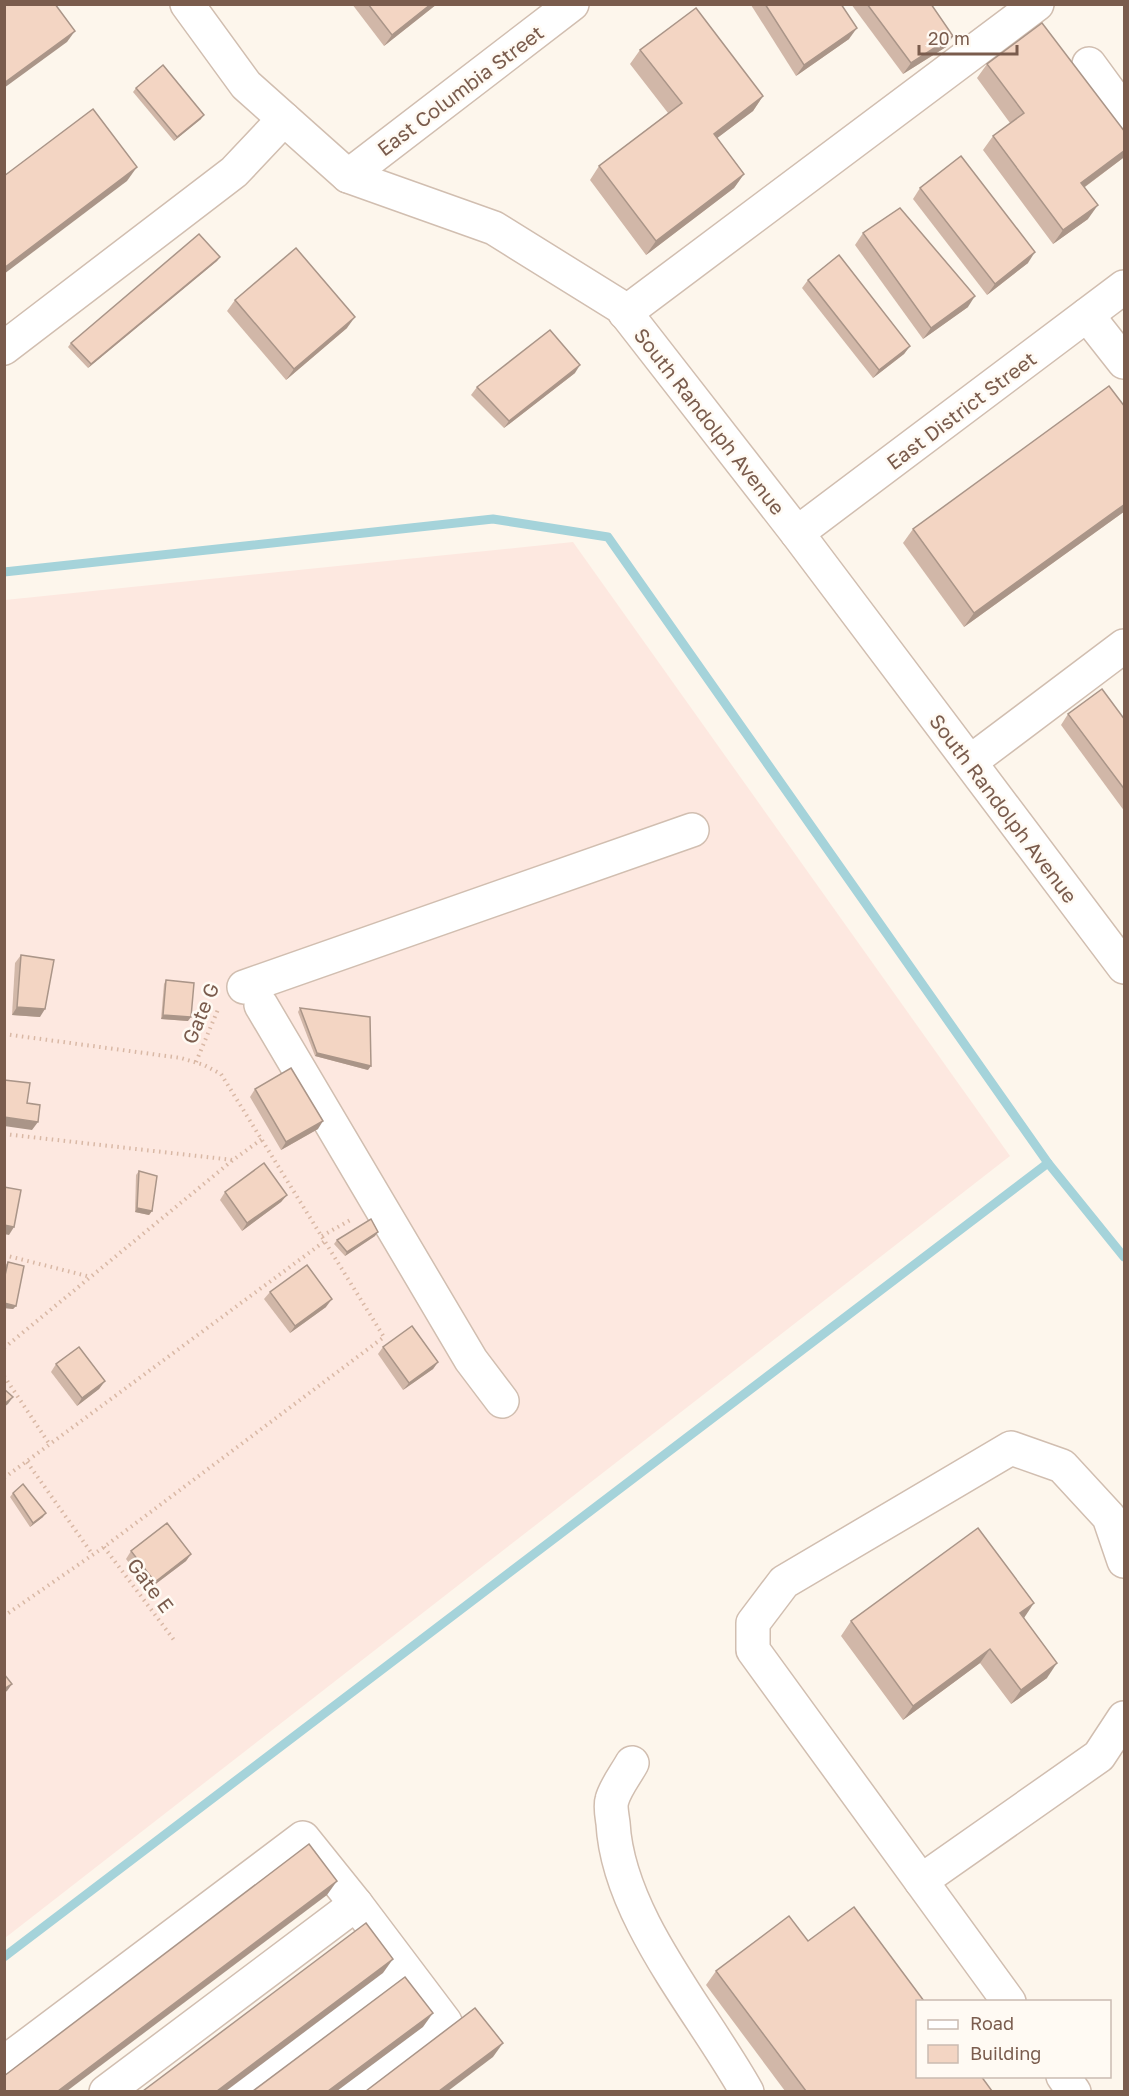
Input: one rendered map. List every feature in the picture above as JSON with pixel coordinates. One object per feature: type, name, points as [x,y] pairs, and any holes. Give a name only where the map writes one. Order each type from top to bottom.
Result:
[{"type":"street","name":"South Randolph Avenue","points":[[187,4],[246,85],[348,176],[494,228],[621,307],[797,533],[1125,967]]},
{"type":"street","name":"East Columbia Street","points":[[348,176],[572,4]]},
{"type":"street","points":[[625,313],[1037,4]]},
{"type":"street","points":[[1089,64],[1125,112]]},
{"type":"street","points":[[4,348],[234,172],[284,119]]},
{"type":"street","name":"East District Street","points":[[797,533],[1125,287]]},
{"type":"street","points":[[1087,315],[1125,362]]},
{"type":"street","points":[[970,762],[1125,646]]},
{"type":"street","points":[[502,1401],[471,1360],[242,998],[692,830]]},
{"type":"street","points":[[1008,2000],[753,1650],[753,1623],[784,1582],[1011,1448],[1062,1466],[1109,1517],[1125,1561]]},
{"type":"street","points":[[921,1881],[1099,1756],[1125,1718]]},
{"type":"street","points":[[632,1763],[612,1800],[614,1848],[633,1900],[672,1975],[728,2057],[747,2091]]},
{"type":"street","points":[[4,2063],[303,1838],[445,2022],[353,2091]]},
{"type":"street","points":[[106,2091],[356,1904]]},
{"type":"street","points":[[242,2091],[403,1970]]},
{"type":"street","points":[[1064,2078],[1074,2091]]},
{"type":"path","name":"Gate G","points":[[196,1062],[242,998]]},
{"type":"path","points":[[4,1034],[181,1058],[196,1062],[221,1074],[384,1337],[104,1547],[4,1616]]},
{"type":"path","points":[[4,1134],[233,1160]]},
{"type":"path","points":[[4,1348],[233,1160],[262,1139]]},
{"type":"path","points":[[4,1478],[325,1241]]},
{"type":"path","points":[[4,1255],[91,1277]]},
{"type":"path","points":[[4,1376],[50,1445]]},
{"type":"path","points":[[27,1462],[93,1555]]},
{"type":"path","name":"Gate E","points":[[104,1547],[174,1640]]},
{"type":"shaded area","points":[[573,542],[1010,1156],[5,1938],[5,600]]},
{"type":"building","points":[[55,4],[75,31],[4,83],[4,5]]},
{"type":"building","points":[[368,4],[431,4],[392,35]]},
{"type":"building","points":[[765,4],[841,4],[857,28],[804,65]]},
{"type":"building","points":[[867,4],[931,4],[953,36],[911,63]]},
{"type":"building","points":[[696,8],[763,96],[714,134],[744,174],[656,241],[599,166],[682,103],[640,50]]},
{"type":"building","points":[[1042,23],[1125,132],[1125,150],[1081,183],[1098,205],[1063,230],[993,136],[1024,113],[987,64]]},
{"type":"building","points":[[163,65],[204,115],[177,137],[136,88]]},
{"type":"building","points":[[93,109],[137,167],[4,268],[4,176]]},
{"type":"building","points":[[961,156],[1035,252],[995,284],[920,188]]},
{"type":"building","points":[[900,208],[975,296],[931,328],[863,233]]},
{"type":"building","points":[[199,234],[220,257],[91,364],[71,343]]},
{"type":"building","points":[[296,248],[355,317],[294,369],[235,300]]},
{"type":"building","points":[[839,255],[910,346],[879,370],[808,280]]},
{"type":"building","points":[[550,330],[580,365],[509,421],[477,387]]},
{"type":"building","points":[[1109,386],[1125,407],[1125,504],[974,613],[913,529]]},
{"type":"building","points":[[1102,689],[1125,720],[1125,790],[1068,714]]},
{"type":"building","points":[[21,955],[54,960],[45,1009],[17,1007]]},
{"type":"building","points":[[166,980],[194,983],[191,1017],[163,1015]]},
{"type":"building","points":[[300,1008],[370,1017],[371,1066],[317,1053]]},
{"type":"building","points":[[291,1068],[323,1121],[286,1142],[255,1089]]},
{"type":"building","points":[[4,1080],[30,1083],[27,1103],[40,1105],[38,1122],[4,1117]]},
{"type":"building","points":[[264,1163],[287,1195],[247,1223],[225,1192]]},
{"type":"building","points":[[139,1171],[157,1176],[152,1211],[137,1208]]},
{"type":"building","points":[[4,1187],[21,1190],[14,1227],[4,1225]]},
{"type":"building","points":[[371,1219],[378,1232],[347,1252],[337,1240]]},
{"type":"building","points":[[8,1262],[24,1266],[16,1306],[4,1303],[4,1280]]},
{"type":"building","points":[[307,1265],[332,1299],[295,1326],[270,1292]]},
{"type":"building","points":[[412,1326],[438,1362],[409,1383],[383,1347]]},
{"type":"building","points":[[79,1347],[105,1381],[82,1398],[56,1364]]},
{"type":"building","points":[[4,1389],[13,1397],[4,1404]]},
{"type":"building","points":[[23,1484],[46,1513],[33,1523],[13,1493]]},
{"type":"building","points":[[167,1523],[191,1554],[155,1582],[131,1551]]},
{"type":"building","points":[[978,1528],[1034,1603],[1020,1613],[1057,1663],[1021,1690],[990,1649],[913,1706],[851,1621]]},
{"type":"building","points":[[4,1674],[12,1684],[4,1689]]},
{"type":"building","points":[[309,1844],[337,1881],[58,2091],[4,2091],[4,2076]]},
{"type":"building","points":[[854,1907],[923,2000],[916,2000],[916,2078],[982,2078],[992,2091],[806,2091],[716,1971],[789,1916],[808,1941]]},
{"type":"building","points":[[366,1923],[393,1959],[217,2091],[143,2091]]},
{"type":"building","points":[[405,1977],[433,2013],[328,2091],[253,2091]]},
{"type":"building","points":[[475,2008],[503,2043],[439,2091],[366,2091]]},
{"type":"waterway","points":[[4,572],[493,519],[608,537],[1048,1163]]},
{"type":"waterway","points":[[4,1957],[1048,1163],[1124,1257]]}]
